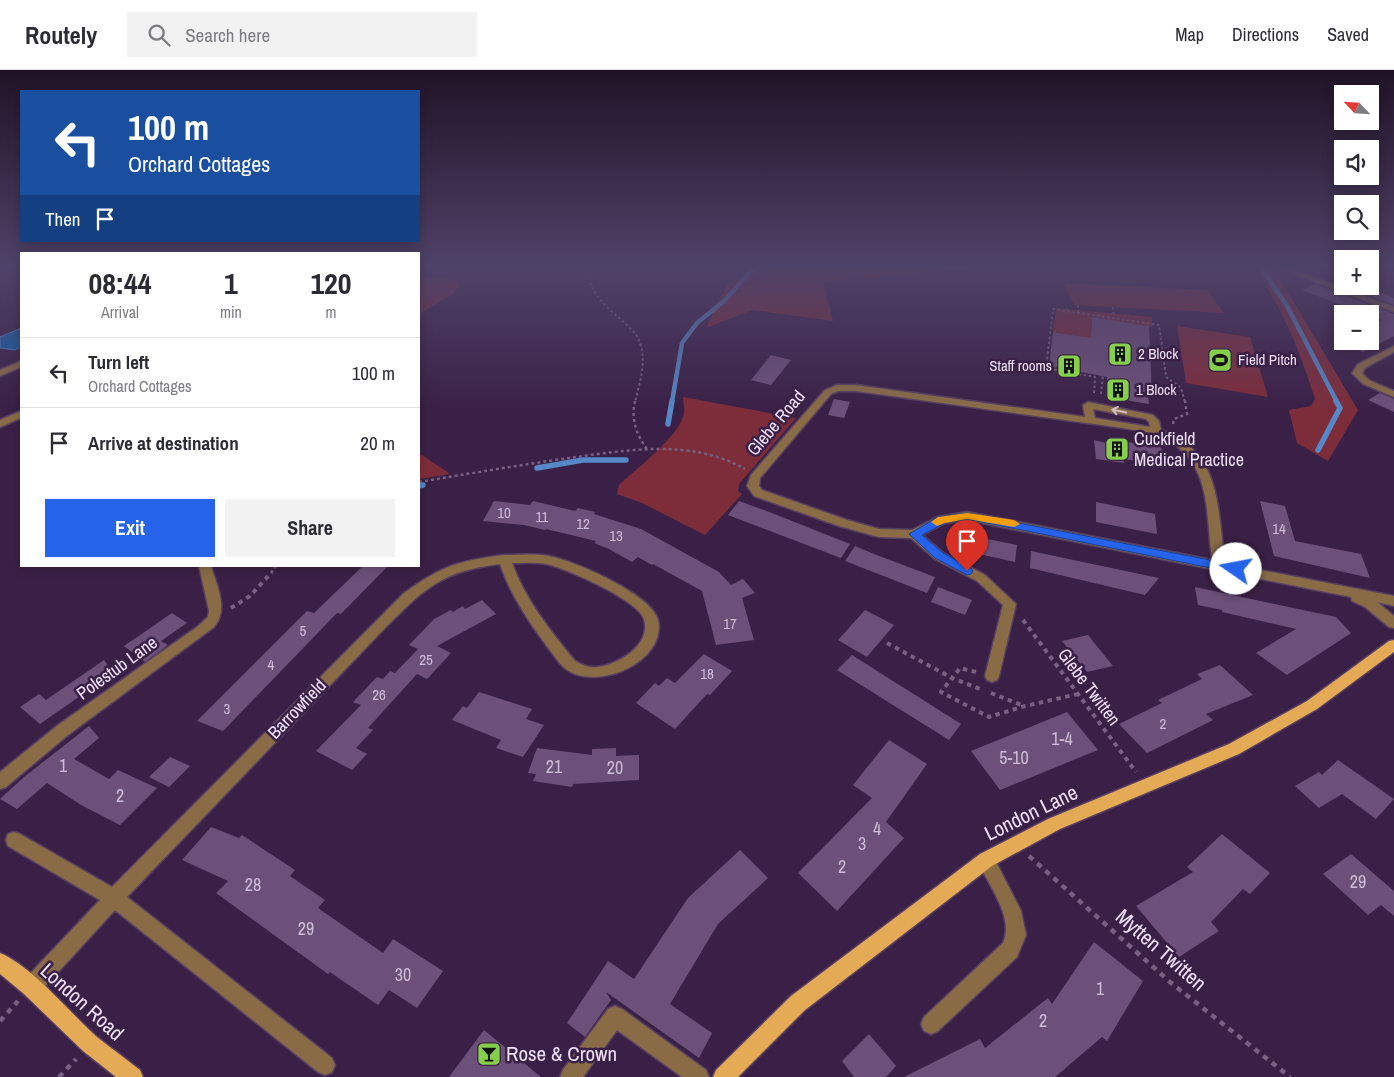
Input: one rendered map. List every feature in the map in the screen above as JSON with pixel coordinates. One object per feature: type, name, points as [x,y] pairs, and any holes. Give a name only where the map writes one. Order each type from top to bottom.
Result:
[{"type":"main road","name":"London Lane","points":[[723,1077],[798,1003],[986,860],[1054,824],[1234,749],[1312,705],[1394,645]]},
{"type":"main road","name":"London Road","points":[[0,962],[31,987],[90,1044],[133,1077]]},
{"type":"street","points":[[1394,349],[1361,366],[1358,373],[1366,382],[1394,394]]},
{"type":"street","points":[[0,373],[20,364]]},
{"type":"street","name":"Glebe Road","points":[[1219,565],[1207,486],[1202,467],[1194,455],[1182,444],[1156,431],[1090,420],[856,388],[837,388],[822,398],[755,477],[752,486],[758,492],[767,496],[843,523],[879,533],[914,534],[942,520],[967,516],[1394,601]]},
{"type":"street","points":[[1090,420],[1088,404],[1101,405],[1149,417],[1154,421],[1156,431]]},
{"type":"street","points":[[0,424],[20,414]]},
{"type":"street","points":[[914,534],[939,556],[981,578],[1010,604],[992,676]]},
{"type":"street","name":"Barrowfield","points":[[31,987],[114,898],[408,597],[435,577],[472,563],[504,559],[543,559],[568,565],[631,597],[646,610],[651,620],[651,632],[646,646],[634,658],[617,667],[596,673],[581,671],[570,665],[531,615],[514,586],[504,559]]},
{"type":"street","points":[[205,567],[216,606],[216,614]]},
{"type":"street","name":"Glebe Road","points":[[1343,592],[1370,604],[1394,623]]},
{"type":"street","name":"Polestub Lane","points":[[0,782],[63,730],[202,631],[216,614]]},
{"type":"street","points":[[14,840],[114,898],[325,1066]]},
{"type":"street","points":[[931,1024],[1010,950],[1016,935],[1015,917],[986,860]]},
{"type":"street","points":[[570,1077],[615,1016],[699,1077]]},
{"type":"path","points":[[614,315],[638,338],[644,365],[633,411],[638,437],[647,449]]},
{"type":"path","points":[[1052,315],[1046,368],[1095,377],[1093,402],[1101,405],[1103,374]]},
{"type":"path","points":[[1092,315],[1158,325],[1166,377],[1177,383],[1183,390],[1187,414],[1174,419],[1173,428],[1168,436]]},
{"type":"path","points":[[420,482],[576,457],[647,449],[663,449],[707,455],[734,462],[755,477]]},
{"type":"path","points":[[216,614],[237,606],[262,586],[275,567]]},
{"type":"path","name":"Glebe Twitten","points":[[1010,604],[1147,786]]},
{"type":"path","points":[[887,643],[952,678],[1025,706]]},
{"type":"path","points":[[992,676],[960,668],[942,692],[990,718],[1025,706],[1078,694]]},
{"type":"path","name":"Mytten Twitten","points":[[1015,843],[1170,982],[1290,1077]]},
{"type":"path","points":[[0,1021],[31,987]]},
{"type":"shaded area","points":[[712,315],[739,315],[706,328]]},
{"type":"shaded area","points":[[789,315],[831,315],[833,321]]},
{"type":"shaded area","points":[[1055,315],[1131,315],[1152,317],[1152,327],[1092,317],[1091,338],[1053,332]]},
{"type":"shaded area","points":[[1282,315],[1301,315],[1358,410],[1328,461],[1297,443],[1289,410],[1311,406],[1315,399],[1290,331]]},
{"type":"shaded area","name":"Field Pitch","points":[[1177,326],[1250,337],[1268,397],[1186,383]]},
{"type":"shaded area","points":[[683,397],[796,418],[739,484],[738,491],[742,494],[705,535],[642,503],[617,494],[619,485],[657,451],[675,431],[684,413]]},
{"type":"shaded area","points":[[420,454],[450,474],[420,479]]},
{"type":"water","points":[[20,328],[20,348],[15,350],[0,348],[0,337]]},
{"type":"building","points":[[1379,315],[1394,315],[1394,336],[1379,344],[1379,322],[1382,320],[1379,319]]},
{"type":"building","points":[[1092,317],[1149,326],[1152,396],[1148,395],[1149,404],[1107,397],[1107,377],[1049,366],[1053,332],[1091,338]]},
{"type":"building","points":[[771,355],[791,360],[771,385],[751,380]]},
{"type":"building","points":[[1380,393],[1394,399],[1394,412],[1368,400]]},
{"type":"building","points":[[834,399],[850,402],[844,418],[828,415]]},
{"type":"building","name":"Cuckfield Medical Practice","points":[[1107,439],[1161,447],[1166,465],[1123,459],[1124,463],[1096,459],[1094,440],[1106,443]]},
{"type":"building","points":[[494,501],[530,505],[533,501],[575,511],[578,508],[595,512],[594,514],[641,529],[719,572],[731,585],[743,579],[755,593],[742,598],[754,640],[716,645],[702,591],[638,557],[632,562],[594,543],[596,541],[546,529],[483,521]]},
{"type":"building","points":[[739,501],[850,544],[841,558],[728,515]]},
{"type":"building","points":[[1260,501],[1285,506],[1295,541],[1361,554],[1370,578],[1274,556]]},
{"type":"building","points":[[1096,502],[1155,514],[1157,534],[1096,522]]},
{"type":"building","points":[[963,534],[1017,545],[1015,562],[961,550]]},
{"type":"building","points":[[855,546],[935,577],[927,593],[845,561]]},
{"type":"building","points":[[1031,551],[1159,578],[1145,595],[1030,568]]},
{"type":"building","points":[[362,567],[387,567],[341,614],[337,613],[223,731],[197,721],[307,611],[314,613]]},
{"type":"building","points":[[938,587],[972,600],[965,615],[931,602]]},
{"type":"building","points":[[1195,587],[1336,617],[1351,633],[1287,675],[1256,653],[1296,629],[1198,605]]},
{"type":"building","points":[[482,600],[496,614],[437,646],[451,653],[427,679],[417,674],[368,728],[373,730],[356,748],[367,754],[352,770],[316,751],[361,705],[353,702],[377,677],[383,679],[390,671],[395,673],[418,649],[409,645],[434,619],[463,606],[465,609]]},
{"type":"building","points":[[865,610],[894,625],[867,657],[838,640]]},
{"type":"building","points":[[172,613],[187,623],[161,641],[168,645],[145,662],[124,646]]},
{"type":"building","points":[[1088,635],[1113,666],[1087,672],[1062,641]]},
{"type":"building","points":[[704,654],[732,671],[710,695],[707,694],[675,729],[636,703],[655,683],[659,686],[667,678],[675,683]]},
{"type":"building","points":[[852,655],[961,724],[949,740],[837,670]]},
{"type":"building","points":[[104,660],[113,673],[40,724],[20,707],[39,694],[46,700]]},
{"type":"building","points":[[1220,665],[1253,695],[1206,714],[1213,720],[1147,753],[1119,724],[1162,703],[1158,700],[1202,679],[1197,674]]},
{"type":"building","points":[[479,692],[532,709],[526,719],[544,725],[523,757],[496,748],[501,740],[452,720],[463,706],[467,708]]},
{"type":"building","points":[[1067,712],[1098,750],[1000,790],[971,751]]},
{"type":"building","points":[[89,726],[99,738],[74,759],[109,779],[118,770],[157,788],[120,825],[81,805],[47,783],[17,809],[0,799],[24,777]]},
{"type":"building","points":[[889,740],[927,764],[886,822],[904,838],[837,911],[798,873],[872,798],[853,785]]},
{"type":"building","points":[[537,748],[592,755],[592,749],[616,748],[616,756],[639,755],[639,780],[573,784],[572,787],[533,781],[536,774],[528,773]]},
{"type":"building","points":[[170,757],[190,766],[169,787],[149,777]]},
{"type":"building","points":[[1338,760],[1394,799],[1376,819],[1342,794],[1319,808],[1295,786],[1319,772],[1322,775]]},
{"type":"building","points":[[211,827],[239,838],[242,835],[295,870],[290,876],[325,900],[318,908],[383,953],[393,939],[443,971],[417,1008],[389,990],[378,1005],[330,972],[328,974],[216,893],[228,881],[182,860]]},
{"type":"building","points":[[1222,834],[1270,873],[1250,894],[1243,889],[1211,922],[1219,931],[1179,957],[1136,906],[1193,872],[1187,867]]},
{"type":"building","points":[[740,850],[768,878],[718,924],[670,1004],[712,1033],[699,1058],[606,992],[611,1000],[585,1037],[567,1023],[608,961],[634,979],[688,898]]},
{"type":"building","points":[[1351,854],[1394,891],[1394,916],[1381,905],[1368,915],[1323,874]]},
{"type":"building","points":[[1094,942],[1143,981],[1107,1041],[1102,1037],[1055,1077],[904,1077],[980,1039],[985,1048],[1048,998],[1052,1004]]},
{"type":"building","name":"Rose & Crown","points":[[484,1030],[541,1077],[449,1077]]},
{"type":"building","points":[[869,1034],[896,1066],[886,1077],[854,1077],[842,1061]]},
{"type":"waterway","points":[[672,402],[682,343],[697,323],[707,315]]},
{"type":"waterway","points":[[1292,315],[1337,402]]},
{"type":"waterway","points":[[668,424],[672,401]]},
{"type":"waterway","points":[[1318,450],[1340,408],[1336,401]]},
{"type":"waterway","points":[[537,468],[583,460],[626,460]]},
{"type":"slow traffic","points":[[937,522],[967,516],[1014,524]]},
{"type":"place","name":"2 Block","points":[[1120,354]]},
{"type":"place","name":"Field Pitch","points":[[1220,360]]},
{"type":"place","name":"Staff rooms","points":[[1069,366]]},
{"type":"place","name":"1 Block","points":[[1118,390]]},
{"type":"place","name":"Cuckfield Medical Practice","points":[[1117,449]]},
{"type":"place","name":"Rose & Crown","points":[[489,1054]]},
{"type":"route","points":[[967,571],[939,556],[914,534],[942,520],[967,516],[1236,569]]}]
